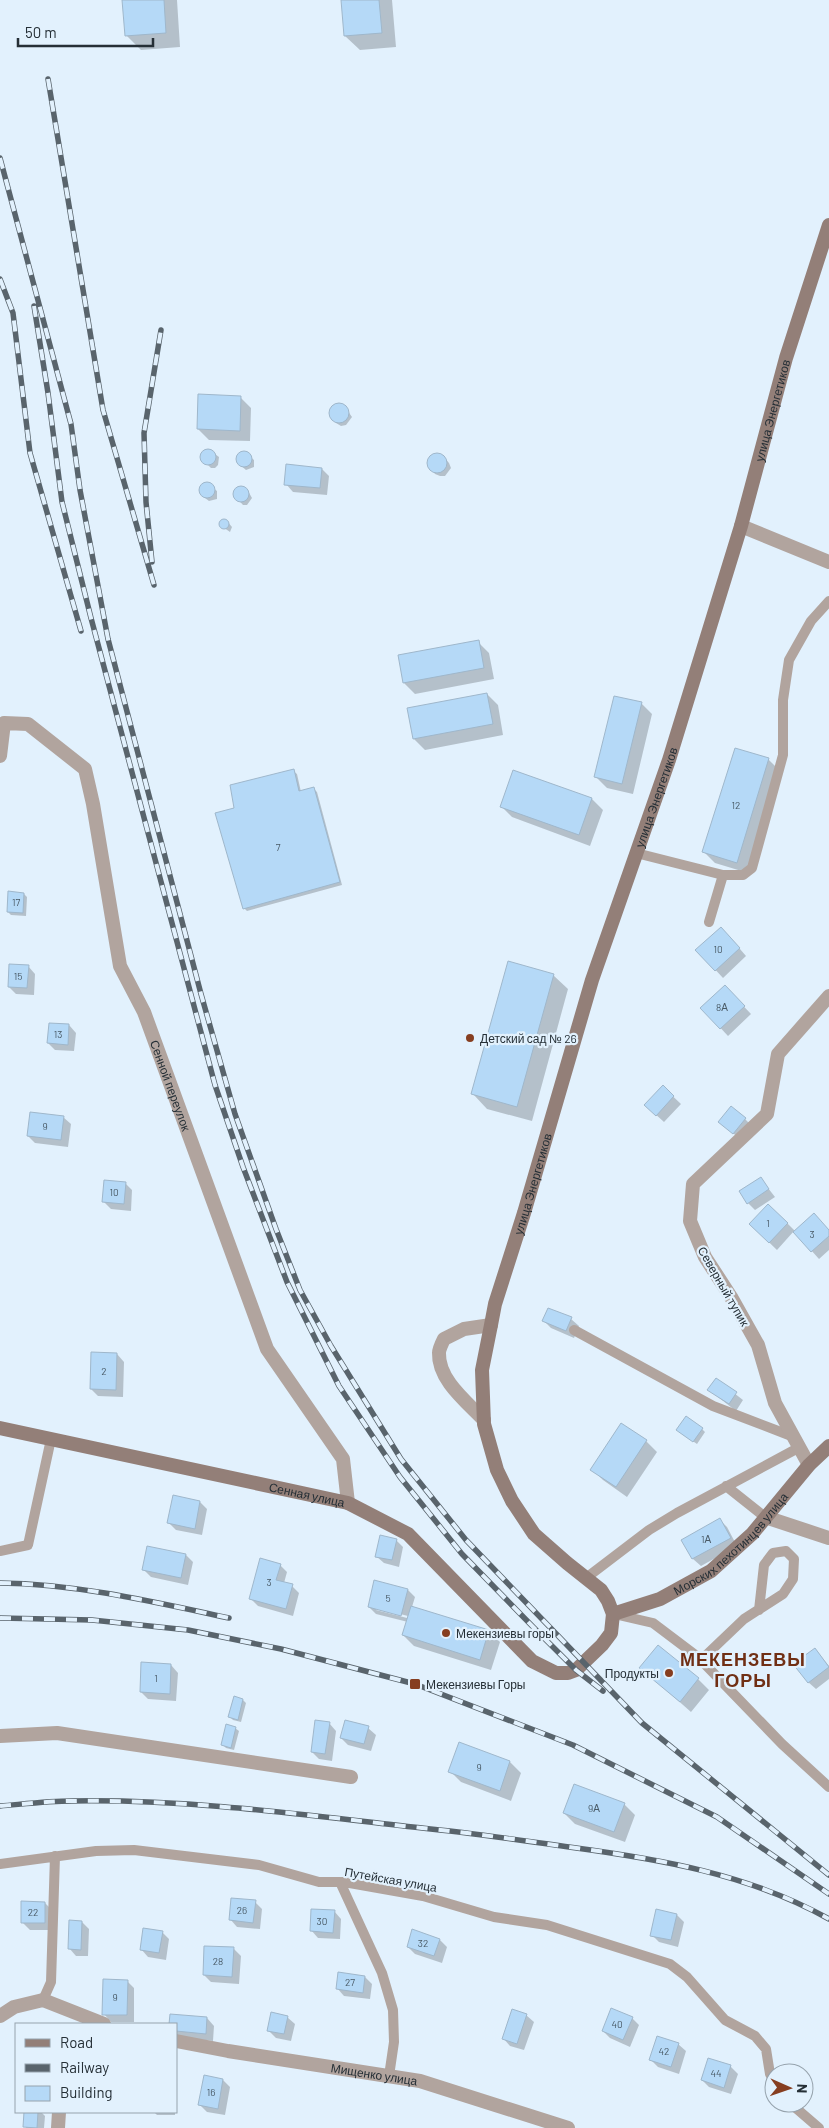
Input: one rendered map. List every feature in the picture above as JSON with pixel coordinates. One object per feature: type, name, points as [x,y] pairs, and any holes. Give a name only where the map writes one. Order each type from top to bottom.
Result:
[{"type":"main road","name":"улица Энергетиков","points":[[613,1614],[608,1600],[601,1590],[534,1534],[522,1517],[497,1470],[484,1420],[482,1370],[495,1304],[524,1213],[592,980],[669,760],[740,526],[786,358],[829,226]]},
{"type":"main road","name":"Сенная улица","points":[[0,1428],[348,1503],[408,1534],[532,1661],[556,1673],[568,1674],[576,1670],[602,1646],[611,1633],[613,1614]]},
{"type":"main road","name":"Морских пехотинцев улица","points":[[613,1614],[660,1599],[711,1571],[752,1534],[808,1465],[829,1446]]},
{"type":"street","points":[[740,526],[829,563]]},
{"type":"street","name":"Сенной переулок","points":[[0,756],[4,723],[28,724],[85,769],[93,804],[120,966],[144,1012],[267,1349],[343,1459],[348,1503]]},
{"type":"street","name":"Северный тупик","points":[[808,1465],[775,1403],[758,1346],[701,1248],[690,1221],[693,1184],[767,1114],[778,1054],[829,996]]},
{"type":"street","points":[[484,1420],[446,1378],[442,1371],[439,1352],[444,1339],[464,1329],[491,1324]]},
{"type":"street","points":[[765,1517],[829,1538]]},
{"type":"street","points":[[0,1736],[57,1732],[351,1777]]},
{"type":"street","points":[[0,2016],[14,2007],[43,2000],[75,2018],[99,2023]]},
{"type":"street","name":"Мищенко улица","points":[[178,2041],[420,2081],[568,2128]]},
{"type":"street","points":[[58,2128],[59,2113]]},
{"type":"lane","points":[[636,853],[723,875],[743,875],[752,868],[783,755],[784,700],[789,660],[811,622],[829,601]]},
{"type":"lane","points":[[709,922],[723,875]]},
{"type":"lane","points":[[574,1330],[712,1406],[797,1442]]},
{"type":"lane","points":[[0,1552],[28,1546],[51,1439]]},
{"type":"lane","points":[[586,1578],[650,1530],[797,1442]]},
{"type":"lane","points":[[726,1486],[765,1517]]},
{"type":"lane","points":[[701,1660],[744,1619],[759,1610],[783,1594],[793,1579],[794,1559],[786,1551],[773,1553],[764,1565],[759,1610]]},
{"type":"lane","points":[[613,1614],[654,1622],[701,1660],[782,1744],[829,1787]]},
{"type":"lane","name":"Путейская улица","points":[[0,1864],[96,1851],[134,1850],[259,1865],[319,1882],[340,1882],[423,1896],[494,1917],[547,1925],[670,1964],[688,1977],[725,2020],[755,2036],[766,2049],[768,2063]]},
{"type":"lane","points":[[43,2000],[51,1982],[55,1856]]},
{"type":"lane","points":[[340,1882],[382,1973],[394,2010],[394,2042],[389,2076]]},
{"type":"lane","points":[[802,2113],[819,2128]]},
{"type":"building","points":[[122,0],[164,0],[166,33],[125,36]]},
{"type":"building","points":[[341,0],[379,0],[382,33],[344,36]]},
{"type":"building","points":[[198,394],[241,396],[240,431],[197,429]]},
{"type":"building","points":[[339,403],[346,406],[349,413],[346,420],[339,423],[332,420],[329,413],[332,406]]},
{"type":"building","points":[[205,449],[211,449],[216,454],[214,463],[205,465],[200,460],[200,454]]},
{"type":"building","points":[[241,451],[247,451],[252,456],[250,465],[241,467],[236,462],[236,456]]},
{"type":"building","points":[[437,453],[444,456],[447,463],[444,470],[437,473],[430,470],[427,463],[430,456]]},
{"type":"building","points":[[286,464],[322,468],[320,488],[284,485]]},
{"type":"building","points":[[204,482],[210,482],[215,487],[213,496],[204,498],[199,493],[199,487]]},
{"type":"building","points":[[238,486],[244,486],[249,491],[247,500],[238,502],[233,497],[233,491]]},
{"type":"building","points":[[222,519],[226,519],[229,524],[228,528],[222,529],[219,526],[219,522]]},
{"type":"building","points":[[479,640],[484,668],[403,683],[398,655]]},
{"type":"building","points":[[487,693],[493,724],[413,739],[407,708]]},
{"type":"building","points":[[614,696],[642,702],[622,784],[594,777]]},
{"type":"building","points":[[735,748],[769,758],[737,863],[702,852]]},
{"type":"building","points":[[294,769],[299,791],[314,787],[340,882],[243,909],[215,813],[234,808],[230,785]]},
{"type":"building","points":[[513,770],[592,798],[579,835],[500,807]]},
{"type":"building","points":[[8,891],[24,893],[23,913],[7,912]]},
{"type":"building","points":[[721,927],[740,948],[715,971],[695,950]]},
{"type":"building","points":[[508,961],[554,974],[517,1107],[471,1094]]},
{"type":"building","points":[[9,964],[29,965],[27,988],[8,987]]},
{"type":"building","points":[[725,985],[745,1006],[720,1029],[700,1008]]},
{"type":"building","points":[[49,1023],[69,1024],[68,1045],[47,1043]]},
{"type":"building","points":[[663,1085],[674,1096],[656,1116],[644,1105]]},
{"type":"building","points":[[731,1106],[746,1118],[733,1134],[718,1122]]},
{"type":"building","points":[[30,1112],[64,1116],[61,1140],[27,1136]]},
{"type":"building","points":[[761,1177],[769,1189],[747,1204],[739,1191]]},
{"type":"building","points":[[104,1180],[126,1182],[124,1204],[102,1202]]},
{"type":"building","points":[[768,1204],[788,1223],[769,1243],[749,1224]]},
{"type":"building","points":[[814,1213],[829,1230],[829,1236],[811,1252],[793,1232]]},
{"type":"building","points":[[548,1308],[572,1317],[566,1331],[542,1321]]},
{"type":"building","points":[[91,1352],[117,1353],[116,1390],[90,1389]]},
{"type":"building","points":[[716,1378],[737,1392],[729,1404],[707,1390]]},
{"type":"building","points":[[686,1416],[703,1428],[693,1442],[676,1430]]},
{"type":"building","points":[[621,1423],[647,1440],[616,1487],[590,1470]]},
{"type":"building","points":[[173,1495],[200,1501],[195,1529],[167,1523]]},
{"type":"building","points":[[720,1518],[731,1538],[692,1559],[681,1540]]},
{"type":"building","points":[[380,1535],[397,1539],[392,1560],[375,1557]]},
{"type":"building","points":[[147,1546],[186,1554],[181,1578],[142,1570]]},
{"type":"building","points":[[260,1558],[281,1564],[276,1580],[293,1584],[286,1609],[249,1599]]},
{"type":"building","points":[[374,1580],[408,1589],[401,1616],[368,1607]]},
{"type":"building","name":"Мекензиевы горы","points":[[411,1606],[489,1630],[480,1660],[402,1635]]},
{"type":"building","name":"Продукты","points":[[658,1645],[699,1678],[680,1702],[639,1668]]},
{"type":"building","points":[[815,1648],[829,1667],[808,1683],[793,1664]]},
{"type":"building","points":[[141,1662],[171,1664],[170,1694],[140,1692]]},
{"type":"building","points":[[234,1696],[243,1699],[238,1720],[228,1717]]},
{"type":"building","points":[[315,1720],[330,1722],[325,1754],[311,1752]]},
{"type":"building","points":[[345,1720],[369,1726],[364,1744],[340,1738]]},
{"type":"building","points":[[226,1724],[236,1727],[231,1748],[221,1745]]},
{"type":"building","points":[[459,1742],[510,1761],[500,1791],[448,1772]]},
{"type":"building","points":[[574,1784],[625,1803],[614,1832],[563,1813]]},
{"type":"building","points":[[231,1898],[256,1900],[253,1923],[229,1920]]},
{"type":"building","points":[[21,1901],[45,1902],[45,1923],[21,1923]]},
{"type":"building","points":[[311,1909],[335,1910],[333,1933],[310,1931]]},
{"type":"building","points":[[656,1909],[677,1914],[671,1940],[650,1936]]},
{"type":"building","points":[[69,1920],[82,1921],[81,1950],[68,1949]]},
{"type":"building","points":[[143,1928],[163,1931],[159,1953],[140,1950]]},
{"type":"building","points":[[412,1929],[440,1939],[434,1956],[407,1947]]},
{"type":"building","points":[[204,1946],[234,1947],[232,1977],[203,1975]]},
{"type":"building","points":[[338,1972],[365,1976],[363,1993],[336,1989]]},
{"type":"building","points":[[103,1979],[128,1980],[127,2015],[102,2015]]},
{"type":"building","points":[[611,2008],[633,2017],[623,2040],[602,2031]]},
{"type":"building","points":[[512,2009],[527,2014],[517,2044],[502,2039]]},
{"type":"building","points":[[271,2012],[288,2016],[284,2034],[267,2031]]},
{"type":"building","points":[[170,2014],[207,2017],[206,2034],[178,2031],[178,2023],[169,2023]]},
{"type":"building","points":[[657,2036],[679,2043],[671,2067],[649,2060]]},
{"type":"building","points":[[708,2058],[731,2065],[724,2088],[701,2080]]},
{"type":"building","points":[[204,2075],[223,2079],[218,2109],[198,2105]]},
{"type":"building","points":[[24,2113],[38,2113],[37,2128],[23,2127]]},
{"type":"railway","points":[[48,79],[103,410],[154,585]]},
{"type":"railway","points":[[0,158],[71,424],[80,490],[108,639],[201,994],[235,1114],[300,1290],[331,1346],[401,1459],[466,1540],[642,1723],[829,1875]]},
{"type":"railway","points":[[0,279],[13,313],[30,453],[81,631]]},
{"type":"railway","points":[[34,306],[48,393],[62,502],[91,618],[215,1085],[243,1167],[287,1282],[339,1386],[400,1477],[462,1554],[576,1670],[603,1691]]},
{"type":"railway","points":[[152,562],[146,502],[144,433],[161,330]]},
{"type":"railway","points":[[0,1583],[87,1590],[229,1618]]},
{"type":"railway","points":[[0,1618],[92,1620],[188,1630],[281,1649],[415,1684],[573,1745],[717,1817],[829,1894]]},
{"type":"railway","points":[[0,1806],[72,1801],[204,1805],[291,1813],[514,1839],[636,1857],[703,1871],[767,1890],[799,1903],[829,1919]]},
{"type":"place","name":"Детский сад № 26","points":[[470,1038]]},
{"type":"place","name":"Мекензиевы горы","points":[[446,1633]]},
{"type":"place","name":"Продукты","points":[[669,1673]]},
{"type":"place","name":"Мекензиевы Горы","points":[[415,1684]]},
{"type":"district","name":"МЕКЕНЗЕВЫ ГОРЫ","points":[[743,1669]]}]
